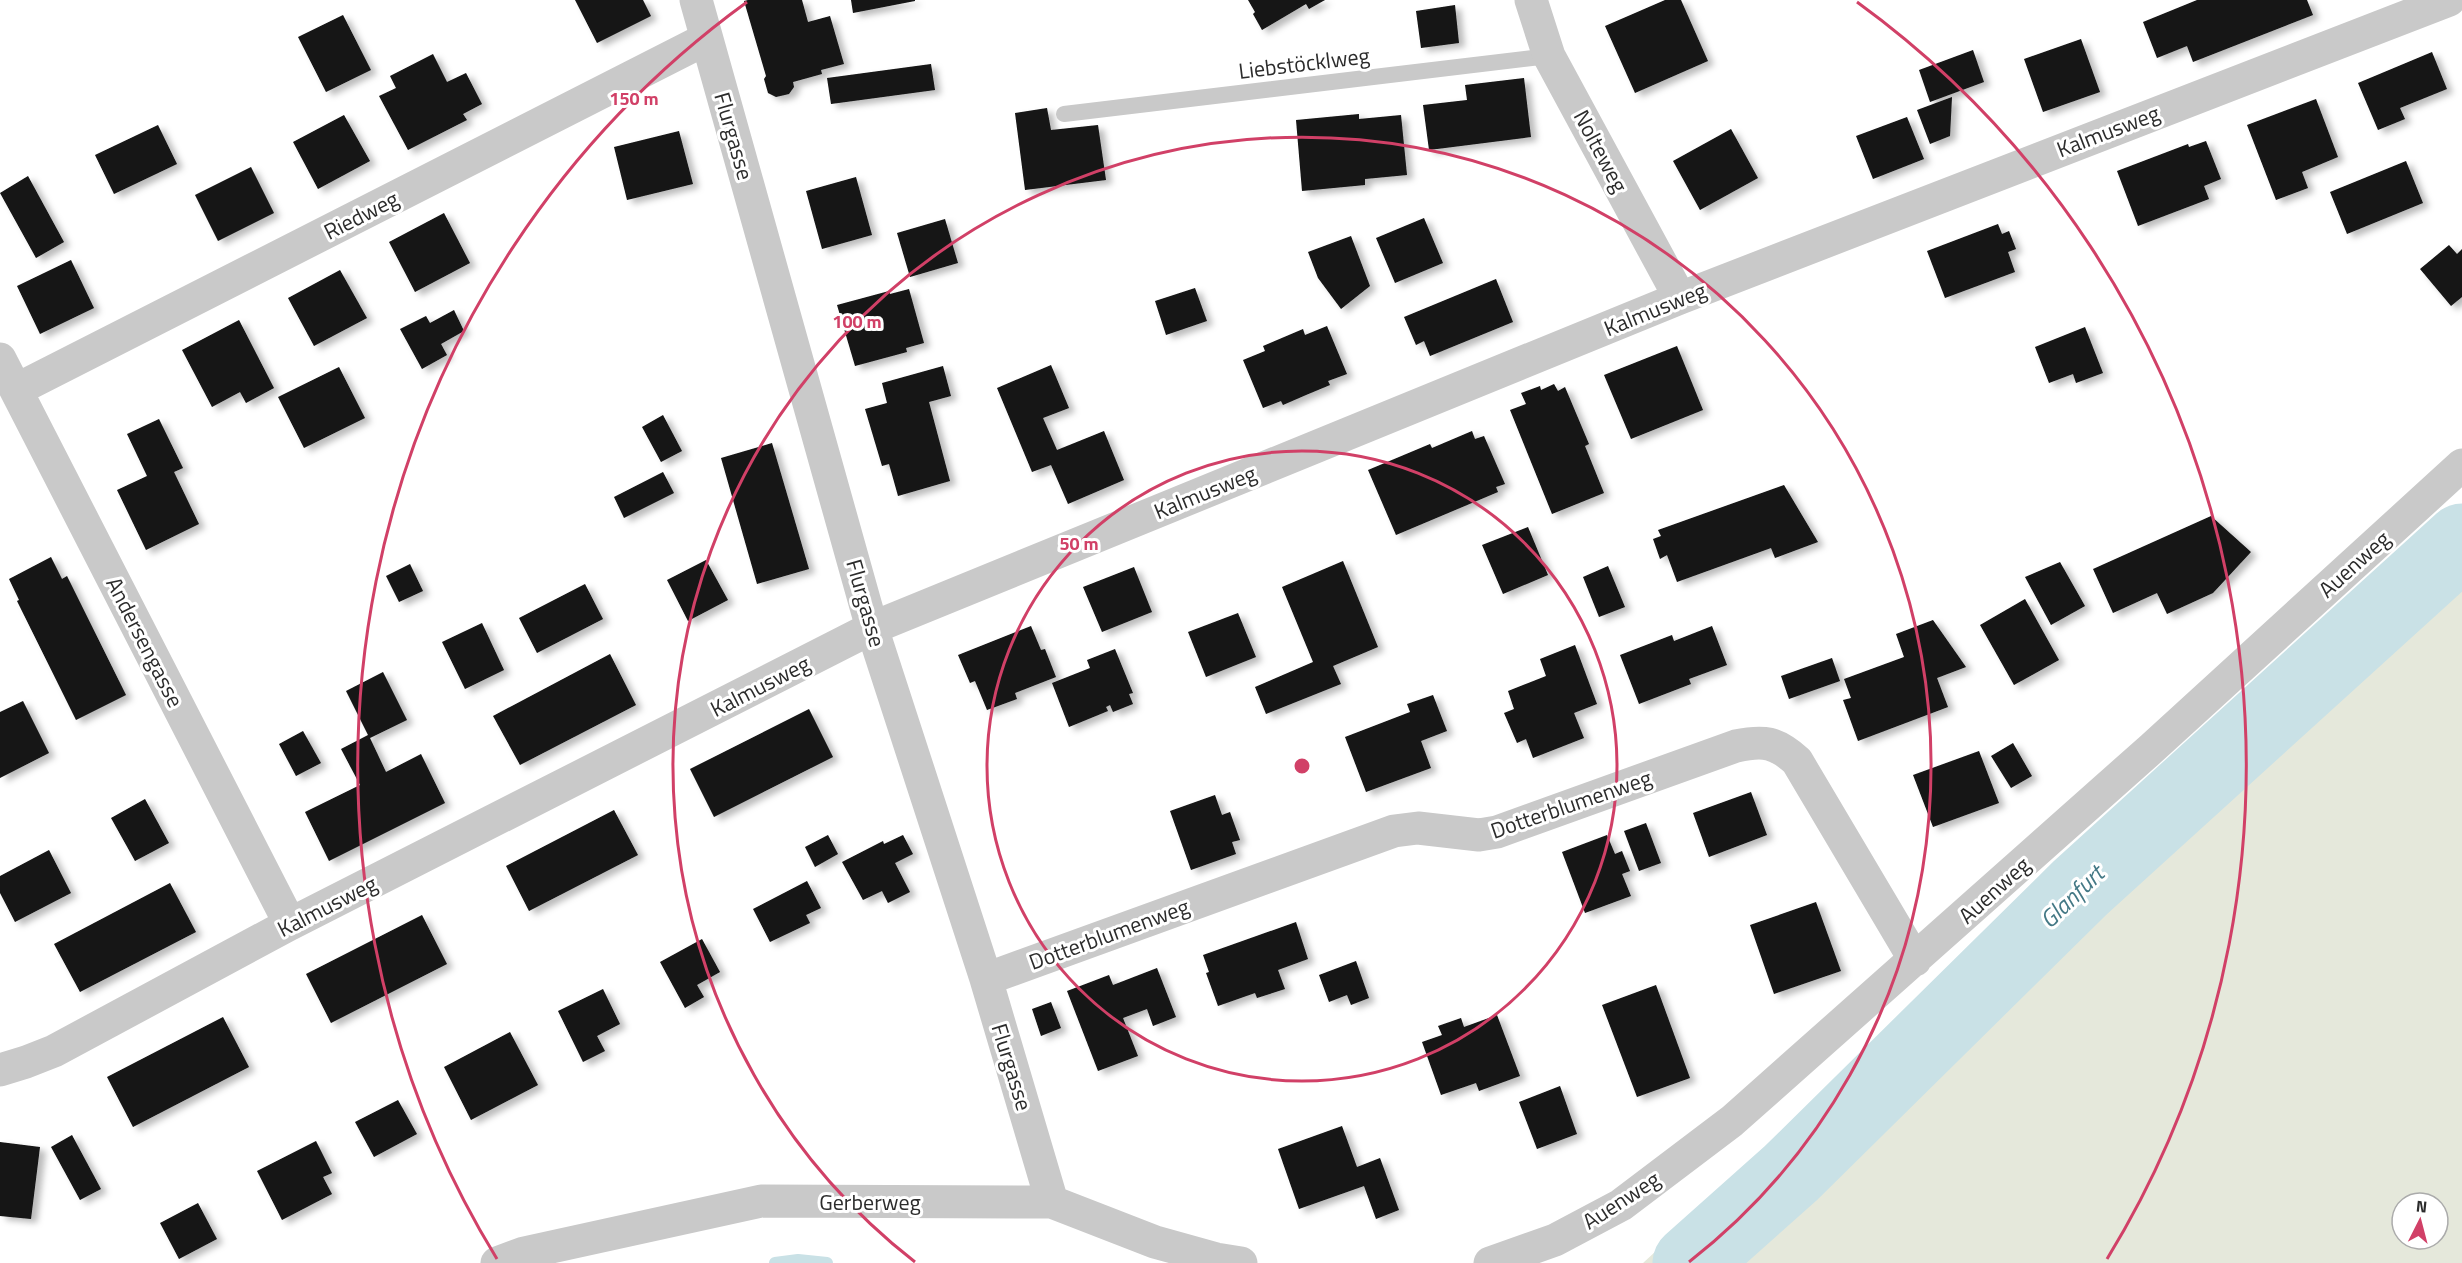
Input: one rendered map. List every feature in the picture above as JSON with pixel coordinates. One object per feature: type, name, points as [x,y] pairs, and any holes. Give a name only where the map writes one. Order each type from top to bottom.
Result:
[{"type":"street","name":"Flurgasse","points":[[696,0],[872,628],[986,979],[1053,1202]]},
{"type":"street","name":"Nolteweg","points":[[1531,0],[1549,56],[1680,298]]},
{"type":"street","name":"Kalmusweg","points":[[0,1070],[54,1051],[290,924],[872,628],[1680,298],[2450,0]]},
{"type":"street","name":"Riedweg","points":[[16,390],[706,39]]},
{"type":"street","name":"Andersengasse","points":[[0,359],[290,924]]},
{"type":"street","name":"Auenweg","points":[[1490,1263],[1555,1240],[1621,1205],[1732,1121],[2152,748],[2462,465]]},
{"type":"street","name":"Dotterblumenweg","points":[[986,979],[1394,831],[1418,828],[1479,835],[1497,832],[1736,746],[1754,742],[1772,744],[1797,761],[1915,960]]},
{"type":"street","name":"Gerberweg","points":[[497,1263],[524,1253],[761,1201],[1053,1202],[1155,1242],[1216,1259],[1241,1263]]},
{"type":"lane","name":"Liebstöcklweg","points":[[1064,114],[1549,56]]},
{"type":"shaded area","points":[[2462,509],[2462,1263],[1643,1263]]},
{"type":"building","points":[[575,0],[643,0],[651,16],[597,43]]},
{"type":"building","points":[[802,0],[808,22],[830,16],[844,64],[821,70],[822,74],[793,82],[794,87],[789,94],[776,97],[768,93],[764,79],[766,76],[744,1]]},
{"type":"building","points":[[851,0],[915,0],[915,1],[853,13]]},
{"type":"building","points":[[1248,0],[1325,0],[1309,9],[1306,4],[1262,30]]},
{"type":"building","points":[[1665,0],[1681,0],[1708,61],[1635,93],[1605,26]]},
{"type":"building","points":[[2197,0],[2307,0],[2313,15],[2193,62],[2187,46],[2157,58],[2143,22]]},
{"type":"building","points":[[1455,5],[1459,43],[1421,48],[1416,11]]},
{"type":"building","points":[[343,15],[371,70],[326,92],[298,37]]},
{"type":"building","points":[[2081,39],[2100,92],[2043,112],[2024,59]]},
{"type":"building","points":[[1973,50],[1984,82],[1930,102],[1919,70]]},
{"type":"building","points":[[2432,52],[2447,89],[2400,108],[2405,119],[2378,130],[2358,83]]},
{"type":"building","points":[[433,54],[447,82],[466,73],[482,104],[463,114],[467,120],[408,150],[379,96],[396,88],[390,76]]},
{"type":"building","points":[[931,64],[935,90],[831,104],[827,78]]},
{"type":"building","points":[[1524,78],[1531,137],[1429,150],[1423,105],[1467,100],[1465,85]]},
{"type":"building","points":[[1952,97],[1950,136],[1930,144],[1917,110]]},
{"type":"building","points":[[2316,99],[2338,157],[2302,172],[2308,188],[2276,200],[2247,125]]},
{"type":"building","points":[[1047,108],[1051,130],[1098,125],[1106,180],[1025,190],[1015,113]]},
{"type":"building","points":[[1359,114],[1359,119],[1401,115],[1407,175],[1365,179],[1365,185],[1302,191],[1296,120]]},
{"type":"building","points":[[344,115],[370,161],[318,189],[293,142]]},
{"type":"building","points":[[1907,117],[1924,159],[1873,179],[1856,136]]},
{"type":"building","points":[[158,125],[177,164],[114,194],[95,155]]},
{"type":"building","points":[[1731,129],[1758,178],[1700,210],[1673,161]]},
{"type":"building","points":[[679,131],[693,184],[627,200],[614,147]]},
{"type":"building","points":[[2206,141],[2221,179],[2204,186],[2209,199],[2138,226],[2117,171],[2188,144],[2189,147]]},
{"type":"building","points":[[2406,161],[2423,203],[2347,234],[2330,192]]},
{"type":"building","points":[[251,167],[274,213],[218,241],[195,195]]},
{"type":"building","points":[[28,176],[64,242],[36,258],[0,193]]},
{"type":"building","points":[[856,177],[872,235],[822,249],[806,191]]},
{"type":"building","points":[[444,213],[470,263],[415,292],[389,242]]},
{"type":"building","points":[[1424,218],[1443,263],[1395,283],[1376,238]]},
{"type":"building","points":[[945,219],[958,263],[910,277],[897,233]]},
{"type":"building","points":[[1998,224],[2002,234],[2009,231],[2016,249],[2008,252],[2015,272],[1945,298],[1927,251]]},
{"type":"building","points":[[1351,236],[1370,286],[1341,309],[1318,278],[1308,252]]},
{"type":"building","points":[[2449,245],[2457,254],[2462,249],[2462,297],[2451,306],[2420,269]]},
{"type":"building","points":[[71,260],[94,308],[40,334],[17,286]]},
{"type":"building","points":[[340,270],[367,318],[314,346],[288,298]]},
{"type":"building","points":[[1496,279],[1513,322],[1430,356],[1424,341],[1416,345],[1404,317]]},
{"type":"building","points":[[1195,288],[1207,321],[1166,335],[1155,301]]},
{"type":"building","points":[[909,289],[924,343],[906,348],[907,352],[855,366],[837,305],[889,291],[890,294]]},
{"type":"building","points":[[454,310],[464,331],[441,344],[447,355],[422,369],[400,329],[426,316],[430,323]]},
{"type":"building","points":[[239,320],[274,388],[246,403],[240,392],[212,407],[182,350]]},
{"type":"building","points":[[1327,326],[1347,374],[1328,381],[1330,385],[1283,405],[1281,401],[1263,408],[1243,360],[1265,351],[1263,346],[1303,329],[1305,335]]},
{"type":"building","points":[[2085,327],[2103,373],[2076,383],[2073,374],[2049,383],[2035,347]]},
{"type":"building","points":[[1677,346],[1703,410],[1631,439],[1604,375]]},
{"type":"building","points":[[1051,365],[1069,408],[1043,418],[1057,450],[1104,431],[1124,480],[1068,504],[1051,465],[1032,472],[997,388]]},
{"type":"building","points":[[943,366],[951,396],[929,402],[950,481],[898,496],[889,464],[882,466],[865,409],[887,403],[882,383]]},
{"type":"building","points":[[339,367],[365,418],[304,448],[278,397]]},
{"type":"building","points":[[1554,384],[1558,391],[1565,387],[1589,444],[1585,446],[1604,493],[1552,514],[1510,410],[1526,404],[1521,393],[1540,386],[1541,390]]},
{"type":"building","points":[[663,415],[682,451],[661,462],[642,427]]},
{"type":"building","points":[[159,419],[183,468],[174,472],[199,524],[146,550],[117,490],[147,476],[127,434]]},
{"type":"building","points":[[1472,431],[1475,439],[1484,436],[1505,484],[1496,487],[1498,492],[1396,535],[1368,470],[1430,444],[1432,448]]},
{"type":"building","points":[[772,443],[809,569],[757,584],[721,458]]},
{"type":"building","points":[[663,472],[674,493],[624,518],[614,497]]},
{"type":"building","points":[[1784,485],[1818,542],[1775,558],[1771,548],[1677,582],[1667,555],[1660,559],[1653,539],[1661,536],[1658,530]]},
{"type":"building","points":[[2211,516],[2251,552],[2213,593],[2167,614],[2157,593],[2113,613],[2093,569]]},
{"type":"building","points":[[1528,527],[1548,575],[1503,594],[1482,545]]},
{"type":"building","points":[[51,557],[62,579],[67,576],[126,695],[76,720],[17,601],[19,600],[9,579]]},
{"type":"building","points":[[706,560],[728,600],[688,621],[667,580]]},
{"type":"building","points":[[1343,561],[1378,647],[1333,666],[1341,684],[1266,714],[1255,687],[1313,662],[1282,587]]},
{"type":"building","points":[[2060,562],[2085,606],[2051,625],[2025,577]]},
{"type":"building","points":[[410,564],[423,591],[399,602],[386,576]]},
{"type":"building","points":[[1608,566],[1625,607],[1599,617],[1583,577]]},
{"type":"building","points":[[1134,567],[1152,612],[1102,632],[1083,587]]},
{"type":"building","points":[[585,584],[603,619],[537,653],[519,618]]},
{"type":"building","points":[[2025,599],[2059,660],[2014,685],[1980,625]]},
{"type":"building","points":[[1238,613],[1256,657],[1206,677],[1188,632]]},
{"type":"building","points":[[1933,620],[1966,667],[1937,678],[1948,707],[1858,741],[1843,700],[1851,698],[1844,679],[1904,657],[1896,634]]},
{"type":"building","points":[[482,623],[504,670],[465,689],[442,642]]},
{"type":"building","points":[[1031,626],[1041,650],[1045,649],[1056,677],[1015,693],[1017,699],[987,710],[975,681],[970,683],[958,655]]},
{"type":"building","points":[[1712,626],[1727,665],[1689,679],[1691,684],[1639,704],[1620,655],[1672,635],[1674,641]]},
{"type":"building","points":[[1575,645],[1597,704],[1574,713],[1584,738],[1533,758],[1526,739],[1517,743],[1504,713],[1514,709],[1508,691],[1546,676],[1540,659]]},
{"type":"building","points":[[1115,649],[1133,693],[1129,694],[1133,704],[1113,712],[1110,705],[1106,707],[1108,711],[1069,727],[1052,683],[1090,668],[1087,660]]},
{"type":"building","points":[[610,654],[636,705],[520,765],[493,716]]},
{"type":"building","points":[[1832,658],[1840,681],[1789,699],[1781,676]]},
{"type":"building","points":[[383,672],[407,720],[370,738],[386,772],[421,754],[445,803],[329,861],[305,812],[360,785],[341,749],[368,735],[346,691]]},
{"type":"building","points":[[1433,695],[1447,731],[1421,741],[1431,768],[1366,792],[1345,737],[1410,712],[1407,704]]},
{"type":"building","points":[[23,701],[49,753],[0,778],[0,712]]},
{"type":"building","points":[[809,709],[833,757],[714,817],[690,769]]},
{"type":"building","points":[[303,731],[321,763],[296,776],[279,744]]},
{"type":"building","points":[[2013,743],[2032,776],[2011,788],[1991,756]]},
{"type":"building","points":[[1979,751],[1999,803],[1933,827],[1913,775]]},
{"type":"building","points":[[1751,792],[1767,835],[1709,857],[1693,813]]},
{"type":"building","points":[[1215,795],[1222,815],[1230,812],[1240,840],[1232,842],[1236,854],[1191,870],[1170,811]]},
{"type":"building","points":[[145,799],[169,843],[135,861],[111,818]]},
{"type":"building","points":[[614,810],[638,855],[529,911],[506,866]]},
{"type":"building","points":[[1646,823],[1661,863],[1639,871],[1624,831]]},
{"type":"building","points":[[828,835],[838,854],[815,867],[805,847]]},
{"type":"building","points":[[903,835],[913,854],[895,863],[910,892],[888,903],[882,891],[863,900],[842,862],[883,841],[884,844]]},
{"type":"building","points":[[1607,835],[1615,854],[1622,851],[1630,871],[1622,874],[1631,896],[1585,913],[1562,852]]},
{"type":"building","points":[[49,850],[71,893],[15,922],[0,893],[0,876]]},
{"type":"building","points":[[807,881],[821,908],[806,915],[810,923],[770,942],[753,909]]},
{"type":"building","points":[[170,883],[196,932],[80,992],[54,944]]},
{"type":"building","points":[[1816,902],[1841,971],[1774,994],[1750,925]]},
{"type":"building","points":[[422,915],[447,964],[331,1023],[306,974]]},
{"type":"building","points":[[1296,922],[1308,959],[1278,970],[1285,989],[1257,998],[1255,993],[1218,1006],[1206,973],[1209,972],[1203,955]]},
{"type":"building","points":[[702,939],[720,972],[697,985],[704,997],[685,1008],[660,962]]},
{"type":"building","points":[[1356,961],[1369,998],[1351,1005],[1347,995],[1329,1002],[1319,975]]},
{"type":"building","points":[[1157,968],[1176,1017],[1153,1026],[1147,1009],[1123,1018],[1138,1056],[1098,1071],[1067,991],[1109,975],[1113,985]]},
{"type":"building","points":[[1656,985],[1690,1078],[1637,1097],[1602,1005]]},
{"type":"building","points":[[603,989],[620,1024],[597,1036],[605,1051],[583,1062],[558,1011]]},
{"type":"building","points":[[1051,1002],[1061,1028],[1041,1036],[1032,1009]]},
{"type":"building","points":[[1497,1015],[1520,1076],[1479,1091],[1476,1083],[1441,1095],[1422,1042],[1442,1035],[1438,1026],[1461,1018],[1464,1027]]},
{"type":"building","points":[[223,1017],[249,1067],[133,1127],[107,1077]]},
{"type":"building","points":[[510,1032],[538,1085],[471,1120],[444,1067]]},
{"type":"building","points":[[1560,1086],[1577,1134],[1537,1149],[1519,1102]]},
{"type":"building","points":[[398,1100],[417,1134],[374,1157],[355,1122]]},
{"type":"building","points":[[1342,1126],[1357,1167],[1380,1158],[1399,1210],[1376,1219],[1364,1186],[1299,1209],[1278,1149]]},
{"type":"building","points":[[72,1135],[101,1189],[80,1200],[51,1147]]},
{"type":"building","points":[[316,1141],[332,1173],[323,1177],[332,1194],[282,1220],[257,1171]]},
{"type":"building","points":[[0,1142],[40,1147],[31,1219],[0,1216]]},
{"type":"building","points":[[198,1203],[217,1239],[179,1259],[160,1223]]},
{"type":"waterway","name":"Glanfurt","points":[[1690,1263],[1791,1173],[2080,888],[2462,541]]},
{"type":"waterway","points":[[775,1263],[798,1260],[827,1263]]}]
